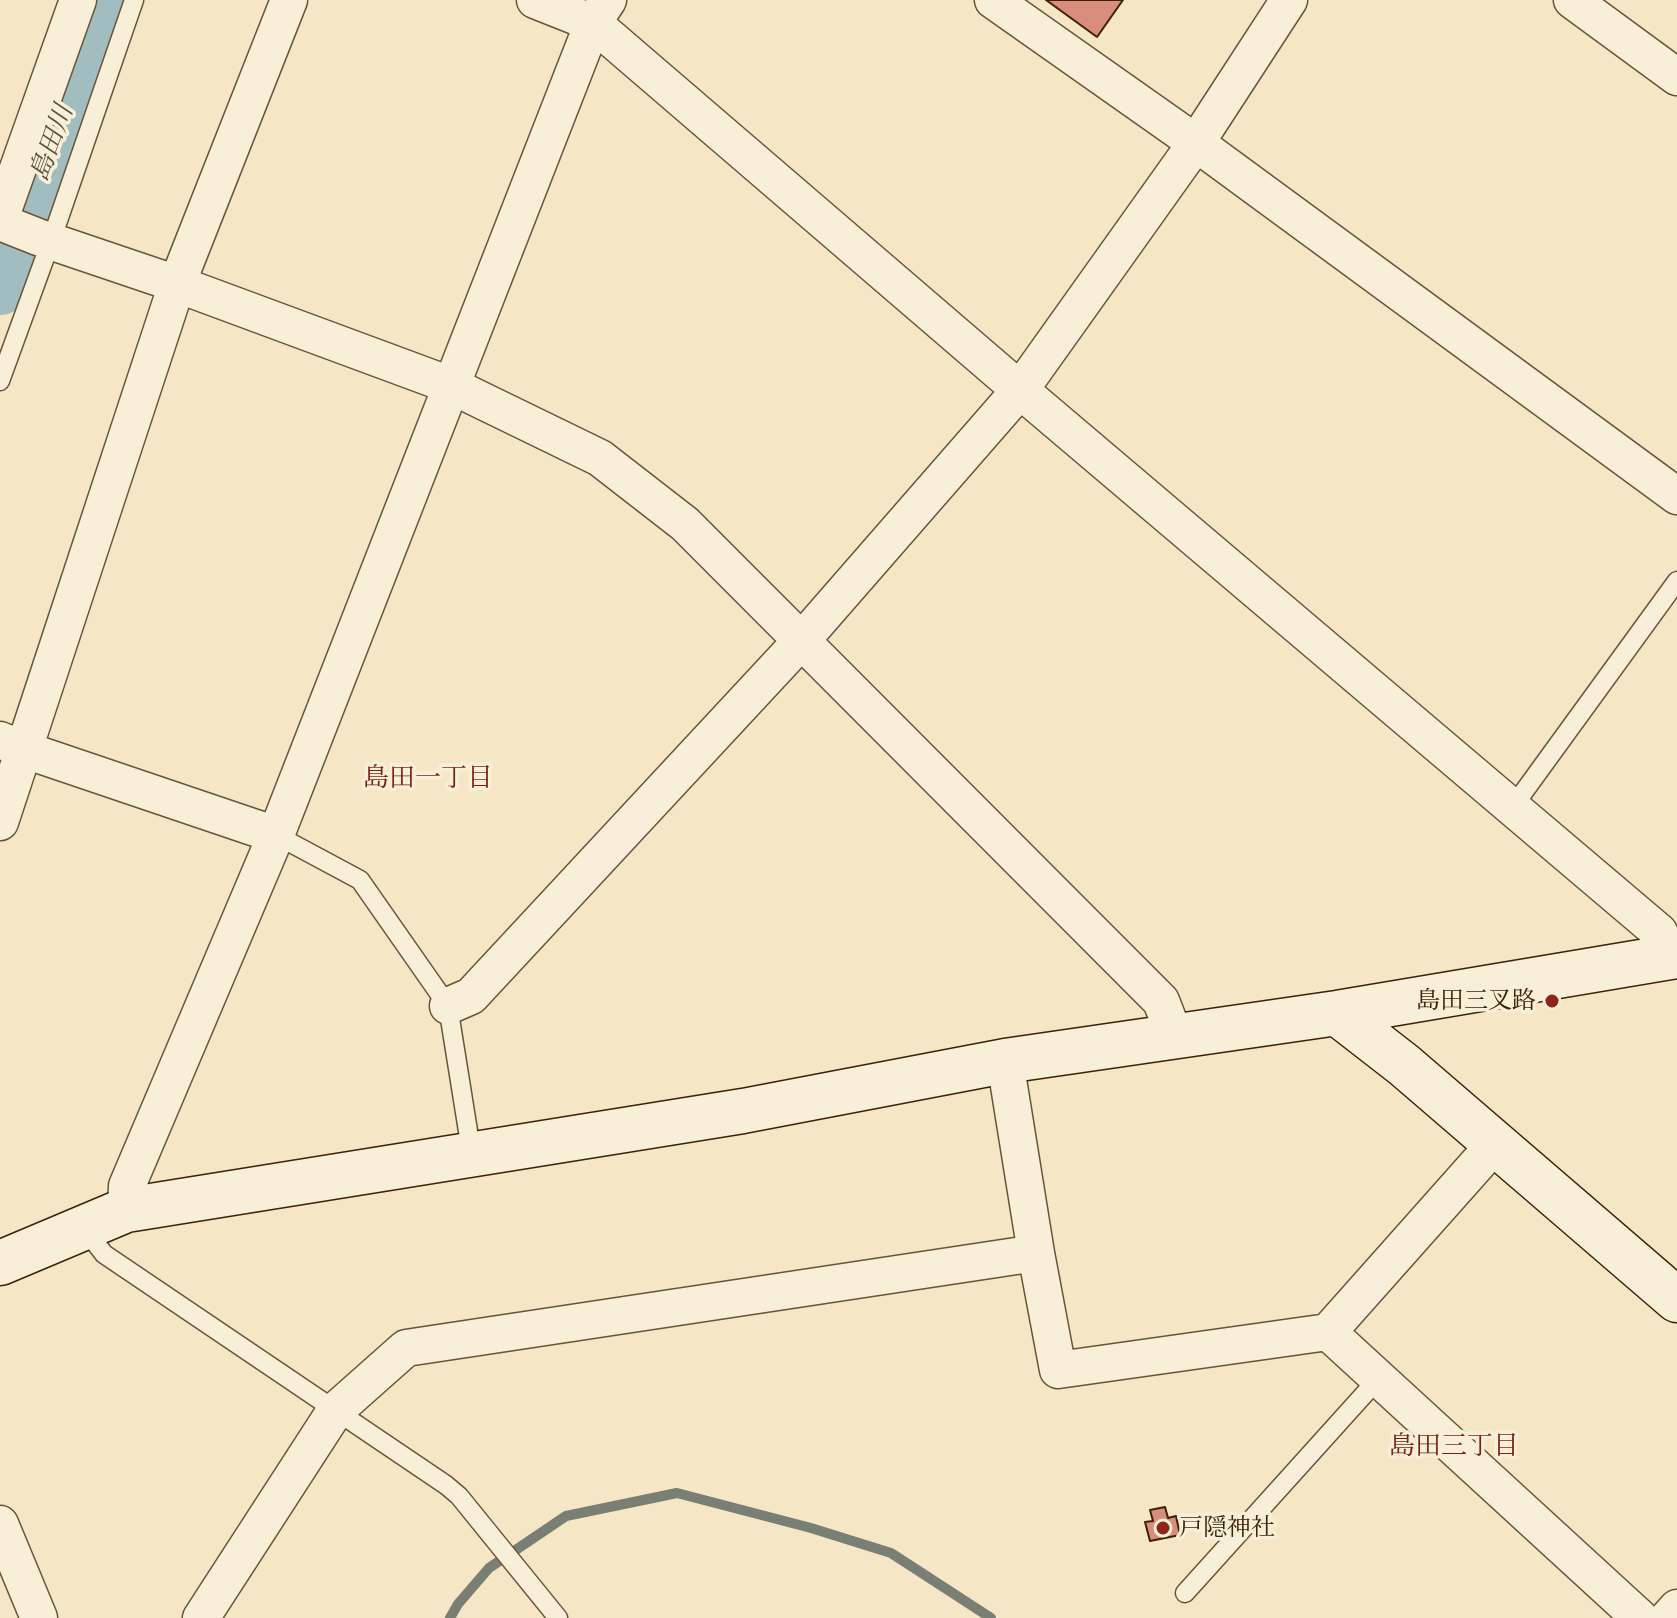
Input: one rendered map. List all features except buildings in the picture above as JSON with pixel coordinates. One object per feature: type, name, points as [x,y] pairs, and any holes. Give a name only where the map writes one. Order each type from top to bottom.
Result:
[{"type":"street","points":[[78,0],[0,221],[450,385],[600,458],[685,524],[1161,1001],[1175,1037]]},
{"type":"street","points":[[0,822],[12,745],[177,284],[289,0]]},
{"type":"street","points":[[0,1263],[126,1210],[743,1111],[1005,1061],[1337,1013],[1674,957],[1659,932],[1020,390],[600,12],[535,0]]},
{"type":"street","points":[[993,0],[1196,143],[1677,496]]},
{"type":"street","points":[[448,1006],[471,996],[802,640],[1020,390],[1196,143],[1289,0]]},
{"type":"street","points":[[1572,0],[1677,77]]},
{"type":"street","points":[[126,1210],[127,1186],[276,835],[450,385],[600,12]]},
{"type":"street","points":[[12,745],[276,835]]},
{"type":"street","points":[[1337,1013],[1404,1065],[1677,1300]]},
{"type":"street","points":[[1005,1061],[1058,1370],[1328,1332],[1496,1143]]},
{"type":"street","points":[[201,1618],[335,1411],[406,1348],[1036,1253]]},
{"type":"street","points":[[1328,1332],[1640,1618]]},
{"type":"street","points":[[0,1524],[39,1618]]},
{"type":"street","points":[[1668,1618],[1677,1608]]},
{"type":"lane","points":[[0,381],[44,239],[134,0]]},
{"type":"lane","points":[[1512,808],[1677,581]]},
{"type":"lane","points":[[276,835],[360,880],[448,1006],[472,1156]]},
{"type":"lane","points":[[84,1228],[104,1254],[446,1485],[459,1496],[557,1617]]},
{"type":"lane","points":[[1185,1593],[1378,1379]]},
{"type":"waterway","name":"島田川","points":[[0,286],[104,0]]},
{"type":"waterway","points":[[450,1618],[489,1568],[566,1516],[677,1493],[811,1528],[891,1553],[991,1618]]},
{"type":"place","name":"島田三叉路","points":[[1552,1001]]},
{"type":"place","name":"戸隠神社","points":[[1163,1528]]},
{"type":"district","name":"島田一丁目","points":[[428,778]]},
{"type":"district","name":"島田三丁目","points":[[1454,1446]]}]
